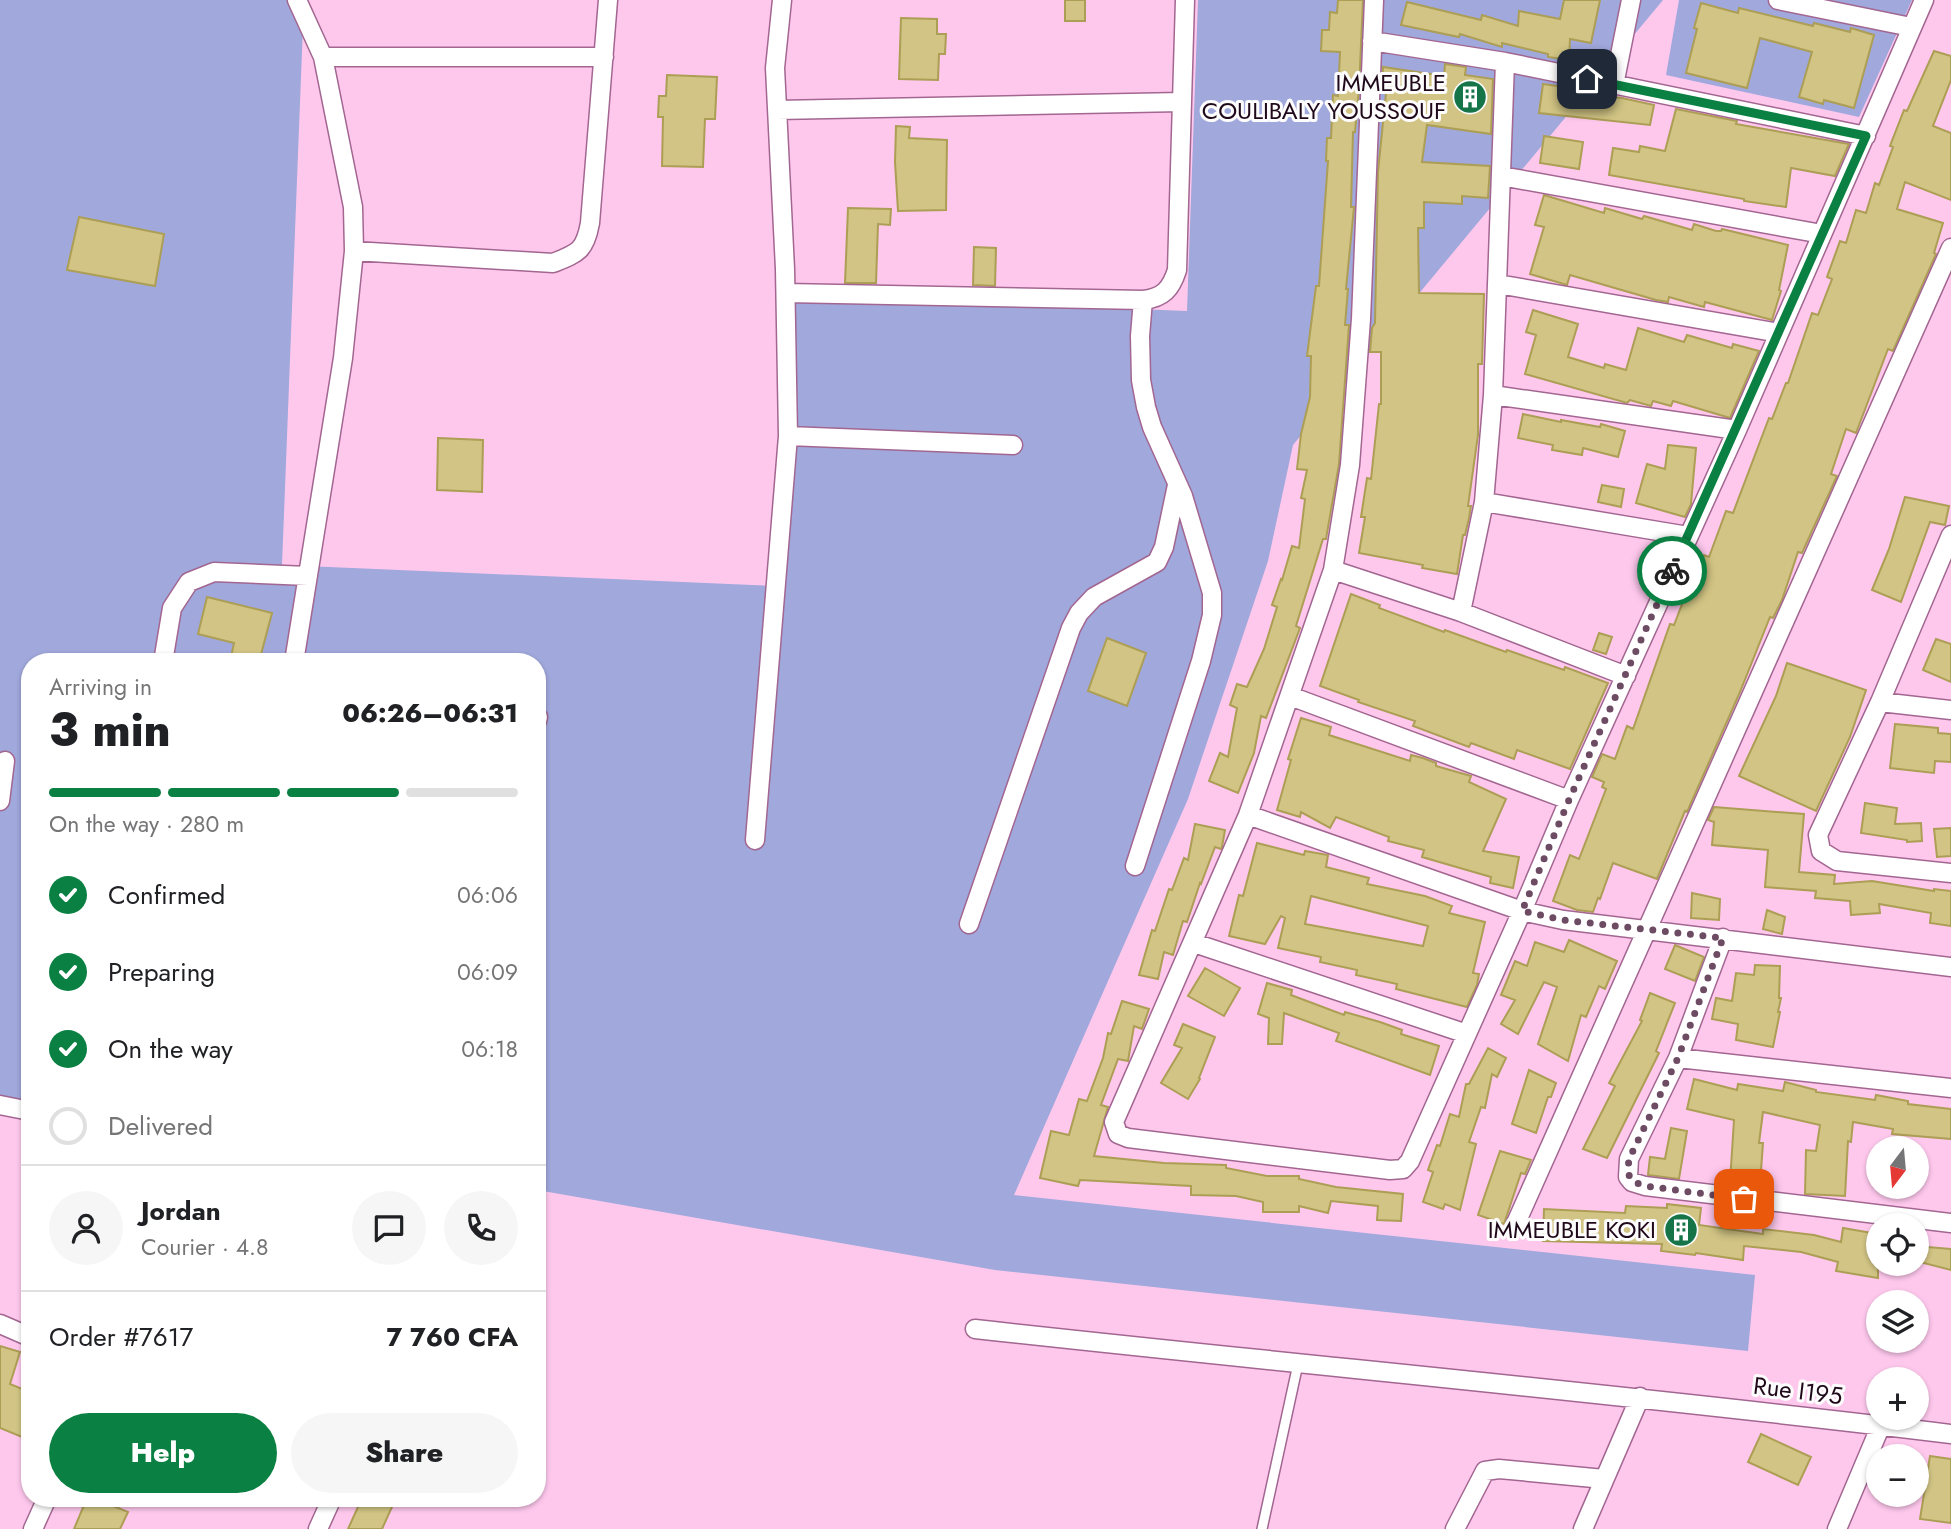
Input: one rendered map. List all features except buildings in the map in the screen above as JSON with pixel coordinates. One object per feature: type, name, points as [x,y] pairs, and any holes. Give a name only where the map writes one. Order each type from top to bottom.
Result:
[{"type":"street","points":[[295,653],[343,358],[354,251],[354,207],[323,57],[297,0]]},
{"type":"street","points":[[354,251],[553,263],[573,255],[587,243],[607,0]]},
{"type":"street","points":[[755,840],[788,436],[786,293],[775,68],[782,0]]},
{"type":"street","points":[[786,293],[1143,300],[1154,299],[1167,292],[1177,270],[1185,0]]},
{"type":"street","points":[[1374,0],[1361,319],[1352,452],[1333,570],[1248,815],[1114,1122],[1118,1135],[1128,1138],[1403,1169],[1410,1161],[1569,800],[1737,430],[1924,0]]},
{"type":"street","points":[[1614,85],[1631,0]]},
{"type":"street","points":[[1777,0],[1911,27]]},
{"type":"street","points":[[1372,41],[1505,62],[1866,136]]},
{"type":"street","points":[[323,57],[604,57]]},
{"type":"street","points":[[1461,612],[1484,502],[1493,395],[1505,62]]},
{"type":"street","points":[[777,110],[1181,102]]},
{"type":"street","points":[[1500,176],[1822,234]]},
{"type":"street","points":[[1516,1223],[1951,248]]},
{"type":"street","points":[[1498,284],[1779,333]]},
{"type":"street","points":[[1135,866],[1201,661],[1212,615],[1212,593],[1177,485],[1152,428],[1141,380],[1143,300]]},
{"type":"street","points":[[1493,395],[1737,430]]},
{"type":"street","points":[[788,436],[1013,445]]},
{"type":"street","points":[[969,924],[1079,613],[1094,597],[1157,562],[1164,547],[1177,485]]},
{"type":"street","points":[[1484,502],[1688,536]]},
{"type":"street","points":[[1951,535],[1880,702],[1818,835],[1821,851],[1837,861],[1951,873]]},
{"type":"street","points":[[1333,570],[1461,612],[1626,676]]},
{"type":"street","points":[[164,653],[172,608],[189,582],[214,572],[308,576]]},
{"type":"street","points":[[1290,696],[1569,800]]},
{"type":"street","points":[[1880,702],[1951,710]]},
{"type":"street","points":[[0,801],[5,761]]},
{"type":"street","points":[[1248,815],[1522,911],[1563,920],[1951,967]]},
{"type":"street","points":[[1723,938],[1678,1058],[1629,1159],[1628,1177],[1632,1182],[1658,1188],[1951,1223]]},
{"type":"street","points":[[1194,943],[1467,1034]]},
{"type":"street","points":[[1678,1058],[1951,1088]]},
{"type":"street","points":[[0,1105],[21,1109]]},
{"type":"street","points":[[0,1324],[21,1333]]},
{"type":"street","name":"Rue I195","points":[[975,1329],[1640,1397],[1866,1423]]},
{"type":"street","points":[[1583,1529],[1640,1397]]},
{"type":"street","points":[[1836,1529],[1879,1430]]},
{"type":"street","name":"Rue I195","points":[[1920,1430],[1951,1434]]},
{"type":"street","points":[[1455,1529],[1485,1471],[1499,1469],[1604,1479]]},
{"type":"street","points":[[33,1529],[43,1507]]},
{"type":"street","points":[[318,1529],[328,1507]]},
{"type":"lane","points":[[1262,1529],[1298,1364]]},
{"type":"shaded area","points":[[0,0],[304,0],[282,565],[776,586],[788,295],[1187,311],[1198,0],[1663,0],[1293,445],[1268,561],[1188,799],[1014,1195],[1755,1275],[1748,1351],[995,1270],[546,1192],[546,653],[21,653],[21,1100],[0,1097]]},
{"type":"shaded area","points":[[1679,0],[1912,0],[1859,117],[1666,75]]},
{"type":"way so far","points":[[1672,571],[1522,911],[1563,920],[1723,938],[1678,1058],[1629,1159],[1628,1177],[1632,1182],[1645,1186],[1744,1199]]},
{"type":"place","name":"IMMEUBLE COULIBALY YOUSSOUF","points":[[1470,97]]},
{"type":"place","name":"IMMEUBLE KOKI","points":[[1681,1230]]},
{"type":"route","points":[[1587,79],[1866,136],[1672,571]]}]
